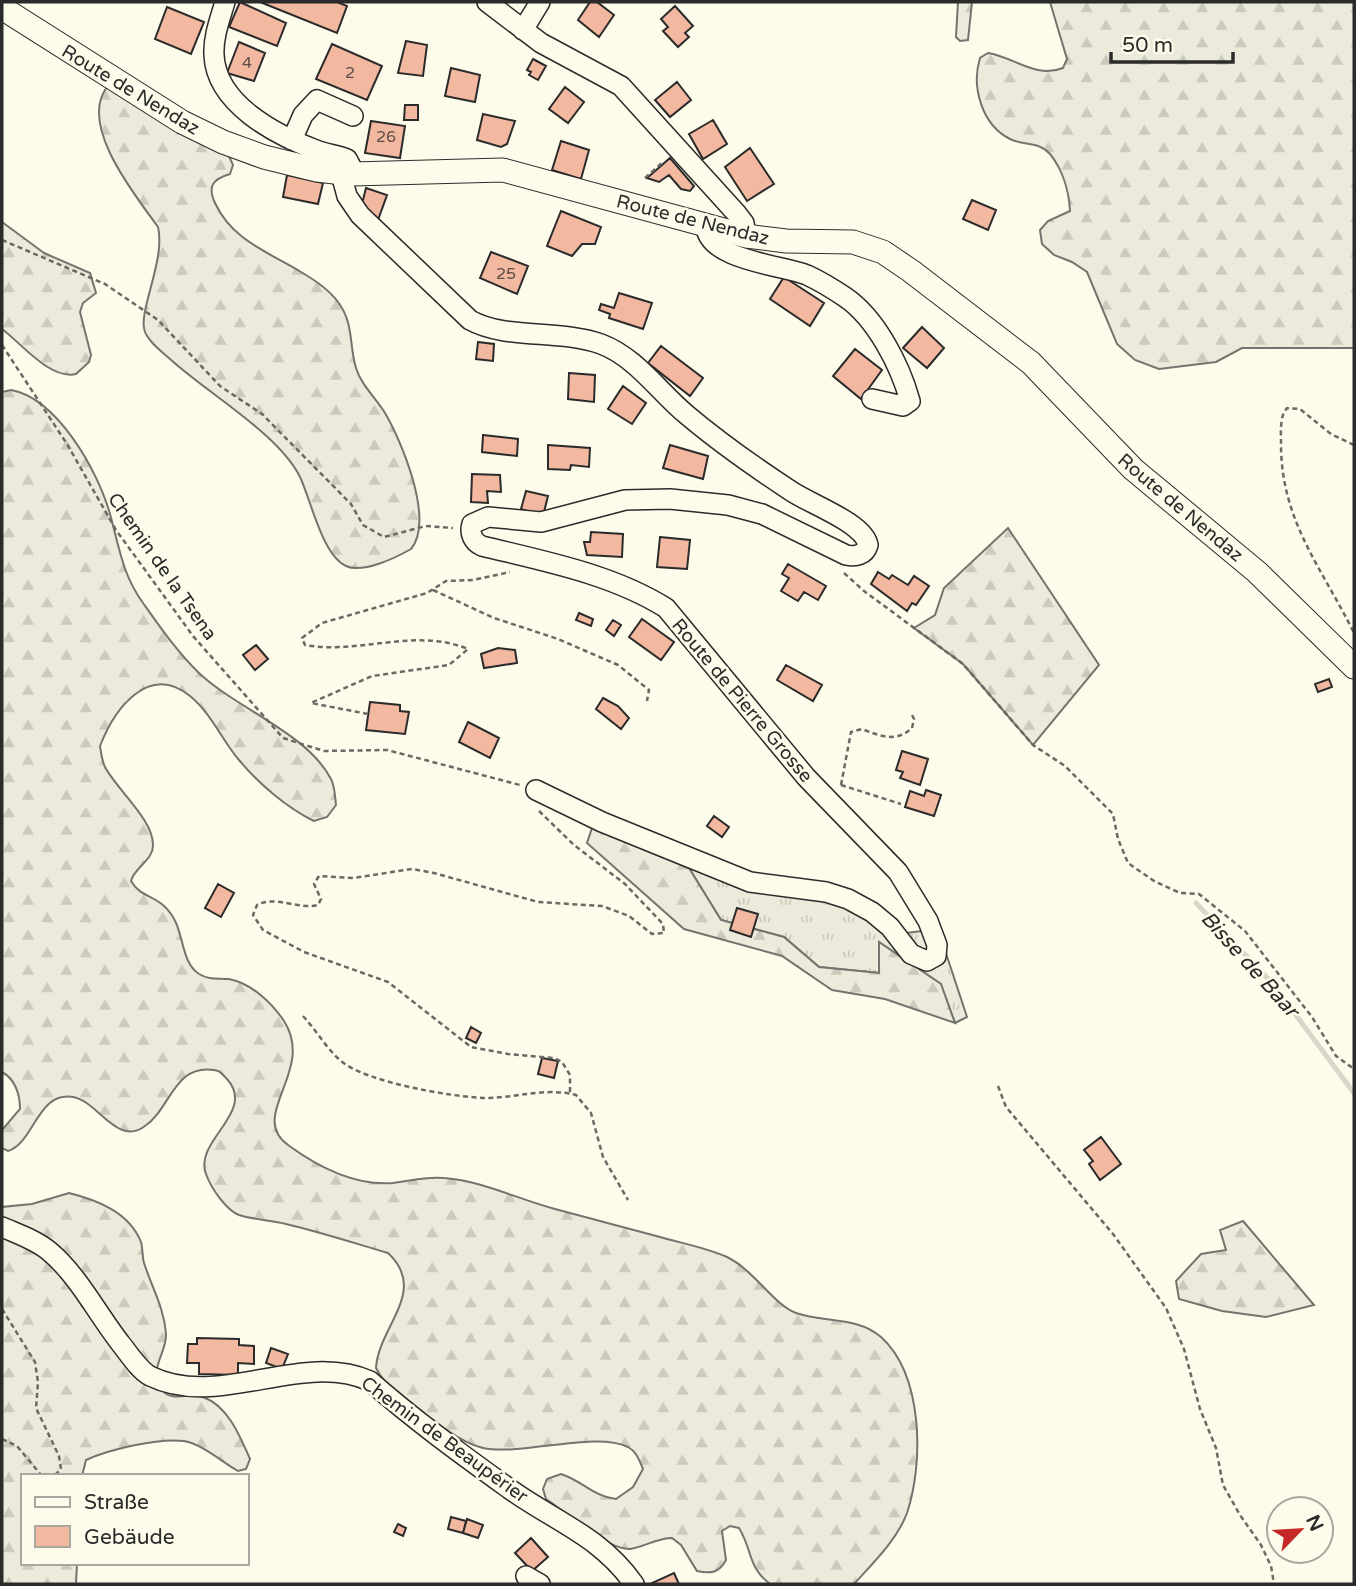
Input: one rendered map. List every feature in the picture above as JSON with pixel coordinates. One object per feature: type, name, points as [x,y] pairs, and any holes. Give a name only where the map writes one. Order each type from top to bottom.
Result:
[{"type":"main road","name":"Route de Nendaz","points":[[2,8],[162,110],[208,136],[274,160],[348,174],[469,168],[503,170],[746,236],[786,241],[853,242],[883,252],[1031,363],[1124,461],[1257,572],[1354,667]]},
{"type":"street","points":[[225,2],[214,47],[215,65],[220,79],[248,112],[292,140],[347,159],[345,191],[357,212],[470,320],[493,329],[572,337],[615,351],[698,424],[793,493],[858,529],[868,540],[863,552],[846,555],[781,521],[752,511],[670,499],[625,500],[541,522],[483,517],[472,524],[471,529]]},
{"type":"street","points":[[487,2],[523,30],[607,77],[631,96],[737,214],[744,223],[746,236]]},
{"type":"street","points":[[523,30],[540,2]]},
{"type":"street","points":[[292,140],[303,115],[317,100],[354,116]]},
{"type":"street","points":[[706,227],[708,239],[722,250],[808,276],[857,307],[883,342],[910,401],[902,406],[872,399]]},
{"type":"street","name":"Route de Pierre Grosse","points":[[471,529],[473,539],[482,546],[566,567],[638,593],[666,608],[806,777],[898,872],[928,921],[937,945],[936,956],[927,961],[916,958],[890,927],[848,899],[826,892],[750,882],[602,822],[536,790]]},
{"type":"street","name":"Chemin de Beaupérier","points":[[2,1227],[48,1250],[63,1265],[147,1375],[193,1386],[318,1371],[354,1374],[370,1381],[513,1492],[559,1517],[601,1549],[630,1581]]},
{"type":"path","points":[[645,178],[664,161]]},
{"type":"path","points":[[2,240],[105,284],[158,320],[220,386],[262,414],[351,504],[363,525],[384,537],[426,526],[471,529]]},
{"type":"path","name":"Chemin de la Tsena","points":[[2,345],[67,444],[116,530],[193,636],[283,738],[324,751],[387,750],[536,790]]},
{"type":"path","points":[[1354,445],[1331,434],[1300,409],[1287,408],[1284,412],[1281,462],[1286,498],[1298,529],[1354,633]]},
{"type":"path","points":[[863,552],[864,565],[842,571],[864,591],[963,664],[1033,746],[1065,766],[1113,814],[1118,839],[1128,863],[1154,881],[1180,893],[1199,894],[1245,931],[1312,1017],[1336,1056],[1354,1069]]},
{"type":"path","points":[[368,714],[311,703],[372,676],[449,665],[468,649],[455,643],[415,639],[324,648],[306,645],[302,638],[323,623],[433,590],[446,581],[473,580],[521,569]]},
{"type":"path","points":[[433,590],[494,618],[558,639],[618,666],[649,690],[647,701]]},
{"type":"path","points":[[901,804],[841,785],[851,732],[862,729],[882,737],[898,737],[912,728],[914,719],[911,713]]},
{"type":"path","points":[[536,790],[535,800],[541,815],[625,884],[663,924],[664,933],[652,934],[629,916],[602,906],[538,902],[487,886],[412,869],[353,878],[319,876],[314,884],[321,899],[318,905],[300,906],[267,901],[257,905],[253,915],[263,930],[304,952],[388,982],[471,1047],[508,1055],[554,1058],[568,1070],[570,1094]]},
{"type":"path","points":[[303,1016],[347,1066],[387,1080],[439,1092],[486,1098],[541,1091],[570,1094],[580,1099],[591,1113],[603,1157],[628,1200]]},
{"type":"path","points":[[998,1086],[1006,1107],[1113,1234],[1166,1308],[1184,1349],[1200,1409],[1216,1448],[1223,1485],[1240,1516],[1261,1545],[1271,1566],[1274,1584]]},
{"type":"path","points":[[2,1309],[35,1362],[38,1382],[36,1408],[59,1456],[61,1469],[56,1474]]},
{"type":"path","points":[[2,1439],[17,1446],[40,1474]]},
{"type":"green space","points":[[958,2],[972,2],[968,40],[960,41],[956,37]]},
{"type":"green space","points":[[1050,2],[1354,2],[1354,348],[1242,348],[1216,362],[1159,369],[1135,360],[1117,344],[1087,272],[1054,255],[1042,244],[1040,230],[1048,221],[1070,211],[1062,174],[1046,150],[1015,141],[1000,133],[986,115],[978,93],[980,58],[988,53],[1044,71],[1063,68],[1067,59]]},
{"type":"green space","points":[[107,87],[229,156],[233,165],[230,174],[219,178],[212,188],[215,203],[222,216],[241,236],[311,278],[338,302],[347,318],[358,374],[392,425],[413,480],[419,519],[417,536],[411,549],[380,564],[361,568],[346,566],[338,560],[324,539],[300,477],[290,461],[259,430],[185,372],[147,336],[145,312],[158,255],[158,227],[124,179],[104,140],[100,103]]},
{"type":"green space","points":[[2,222],[44,253],[90,273],[96,293],[83,303],[80,312],[91,355],[89,362],[76,374],[66,374],[46,366],[2,329]]},
{"type":"green space","points":[[11,390],[28,396],[44,407],[59,421],[86,458],[104,497],[130,581],[177,648],[199,673],[215,686],[306,748],[331,779],[336,805],[327,817],[314,821],[304,816],[264,786],[247,769],[204,710],[190,696],[175,687],[160,684],[147,687],[124,705],[100,746],[105,767],[148,826],[152,836],[152,851],[131,881],[135,887],[162,904],[173,917],[193,969],[206,977],[237,981],[253,989],[284,1021],[292,1039],[292,1057],[289,1074],[277,1106],[277,1133],[288,1145],[312,1161],[351,1178],[379,1183],[431,1178],[458,1180],[711,1251],[737,1263],[788,1309],[807,1316],[862,1326],[881,1337],[895,1353],[912,1396],[916,1420],[916,1469],[903,1523],[884,1551],[854,1584],[770,1584],[757,1571],[739,1528],[730,1526],[722,1531],[726,1560],[720,1568],[710,1572],[697,1571],[681,1545],[672,1538],[630,1549],[611,1544],[546,1499],[543,1489],[547,1479],[561,1474],[601,1495],[616,1499],[633,1487],[643,1469],[631,1449],[614,1443],[597,1442],[499,1450],[483,1448],[459,1438],[403,1399],[390,1388],[376,1368],[384,1338],[403,1295],[404,1281],[399,1267],[388,1253],[299,1227],[239,1215],[224,1204],[211,1186],[204,1162],[235,1103],[234,1091],[218,1071],[201,1070],[181,1080],[154,1118],[135,1131],[125,1131],[117,1127],[82,1100],[61,1097],[44,1109],[17,1146],[8,1151],[2,1148],[2,1130],[20,1109],[16,1088],[2,1072],[2,392]]},
{"type":"green space","points":[[1008,528],[1099,665],[1033,745],[963,664],[914,628],[935,615],[944,588]]},
{"type":"green space","points":[[592,828],[689,868],[721,920],[784,937],[819,967],[879,973],[879,942],[941,984],[955,1023],[885,999],[832,990],[782,956],[684,929],[587,843]]},
{"type":"green space","points":[[689,868],[819,894],[906,933],[938,929],[967,1017],[955,1023],[940,984],[879,943],[880,973],[819,967],[784,937],[721,920]]},
{"type":"green space","points":[[69,1193],[111,1209],[129,1223],[141,1242],[144,1263],[165,1324],[166,1341],[157,1369],[158,1383],[166,1394],[171,1396],[198,1396],[212,1401],[232,1423],[250,1459],[246,1469],[238,1471],[191,1443],[161,1441],[121,1448],[86,1460],[82,1474],[21,1474],[21,1565],[77,1565],[76,1584],[2,1584],[2,1207],[32,1204]]},
{"type":"green space","points":[[1243,1221],[1314,1305],[1266,1317],[1222,1311],[1179,1299],[1176,1281],[1201,1254],[1226,1250],[1220,1230]]},
{"type":"building","points":[[240,2],[286,23],[277,46],[229,27]]},
{"type":"building","points":[[260,2],[337,2],[347,6],[337,33]]},
{"type":"building","points":[[590,2],[597,2],[614,15],[599,37],[578,20]]},
{"type":"building","points":[[675,6],[693,26],[685,33],[689,37],[678,47],[663,31],[668,27],[661,19]]},
{"type":"building","points":[[167,7],[204,22],[191,54],[155,39]]},
{"type":"building","points":[[406,41],[427,45],[423,76],[398,73]]},
{"type":"building","points":[[239,42],[265,53],[254,81],[227,73]]},
{"type":"building","points":[[332,44],[382,66],[367,100],[316,79]]},
{"type":"building","points":[[533,59],[546,66],[538,80],[529,75],[531,72],[527,70]]},
{"type":"building","points":[[451,68],[480,75],[475,102],[445,96]]},
{"type":"building","points":[[677,82],[691,100],[670,117],[655,100]]},
{"type":"building","points":[[565,87],[584,102],[568,123],[549,109]]},
{"type":"building","points":[[405,105],[418,105],[418,120],[404,120]]},
{"type":"building","points":[[483,114],[515,121],[507,144],[501,147],[477,140]]},
{"type":"building","points":[[713,120],[727,144],[703,159],[689,134]]},
{"type":"building","points":[[371,121],[405,126],[400,158],[365,153]]},
{"type":"building","points":[[561,141],[589,150],[581,179],[552,170]]},
{"type":"building","points":[[750,148],[774,184],[747,201],[725,167]]},
{"type":"building","points":[[670,158],[694,186],[690,191],[681,189],[669,175],[659,182],[647,178]]},
{"type":"building","points":[[287,175],[323,183],[318,204],[283,197]]},
{"type":"building","points":[[366,188],[387,195],[378,220],[360,212]]},
{"type":"building","points":[[972,200],[996,210],[988,230],[963,219]]},
{"type":"building","points":[[561,211],[601,227],[595,244],[582,244],[572,256],[547,246]]},
{"type":"building","points":[[491,252],[528,266],[517,294],[480,278]]},
{"type":"building","points":[[784,277],[824,303],[810,326],[770,299]]},
{"type":"building","points":[[619,293],[652,303],[643,329],[609,318],[610,314],[599,310],[601,304],[614,308]]},
{"type":"building","points":[[922,327],[944,348],[927,368],[903,348]]},
{"type":"building","points":[[478,342],[494,344],[493,361],[476,359]]},
{"type":"building","points":[[661,346],[703,378],[690,396],[648,363]]},
{"type":"building","points":[[855,349],[882,370],[861,399],[833,376]]},
{"type":"building","points":[[569,373],[595,375],[594,402],[568,399]]},
{"type":"building","points":[[623,386],[646,403],[632,424],[608,409]]},
{"type":"building","points":[[483,435],[518,439],[517,456],[482,452]]},
{"type":"building","points":[[548,445],[590,448],[589,467],[571,465],[570,470],[548,469]]},
{"type":"building","points":[[670,445],[708,456],[703,479],[663,468]]},
{"type":"building","points":[[472,474],[500,475],[501,492],[487,491],[488,503],[471,502]]},
{"type":"building","points":[[526,491],[548,496],[543,516],[521,509]]},
{"type":"building","points":[[591,532],[623,534],[622,557],[587,555],[584,542],[590,542]]},
{"type":"building","points":[[660,537],[690,540],[687,569],[657,567]]},
{"type":"building","points":[[788,564],[826,586],[818,600],[804,592],[798,601],[781,591],[789,578],[782,574]]},
{"type":"building","points":[[878,572],[889,579],[892,575],[908,585],[914,576],[929,586],[916,605],[912,603],[907,611],[871,584]]},
{"type":"building","points":[[579,613],[593,619],[591,626],[576,620]]},
{"type":"building","points":[[642,619],[674,642],[661,660],[629,637]]},
{"type":"building","points":[[613,620],[621,625],[614,636],[606,630]]},
{"type":"building","points":[[256,645],[268,659],[255,670],[243,655]]},
{"type":"building","points":[[498,648],[515,650],[517,663],[484,668],[481,654]]},
{"type":"building","points":[[786,665],[822,685],[813,701],[777,680]]},
{"type":"building","points":[[1329,679],[1332,687],[1318,692],[1315,684]]},
{"type":"building","points":[[603,698],[618,706],[629,718],[621,729],[596,709]]},
{"type":"building","points":[[370,702],[400,705],[400,711],[409,712],[405,734],[366,730]]},
{"type":"building","points":[[468,722],[499,738],[490,758],[459,742]]},
{"type":"building","points":[[902,751],[928,759],[920,785],[900,778],[903,772],[896,770]]},
{"type":"building","points":[[926,790],[941,795],[934,816],[905,807],[910,791],[924,796]]},
{"type":"building","points":[[714,816],[729,827],[722,837],[707,826]]},
{"type":"building","points":[[218,884],[234,893],[221,917],[205,908]]},
{"type":"building","points":[[737,908],[758,914],[751,937],[730,930]]},
{"type":"building","points":[[471,1027],[481,1033],[476,1043],[466,1038]]},
{"type":"building","points":[[542,1058],[558,1061],[554,1078],[538,1074]]},
{"type":"building","points":[[1101,1137],[1121,1164],[1100,1180],[1089,1164],[1093,1161],[1084,1150]]},
{"type":"building","points":[[197,1338],[239,1339],[239,1345],[254,1346],[254,1364],[238,1363],[238,1375],[199,1374],[199,1363],[187,1363],[188,1344],[197,1344]]},
{"type":"building","points":[[271,1348],[288,1354],[282,1369],[266,1363]]},
{"type":"building","points":[[451,1517],[466,1521],[463,1533],[448,1529]]},
{"type":"building","points":[[467,1519],[483,1525],[478,1538],[463,1533]]},
{"type":"building","points":[[398,1524],[406,1528],[403,1536],[394,1532]]},
{"type":"building","points":[[531,1538],[548,1557],[532,1571],[515,1553]]},
{"type":"building","points":[[674,1573],[679,1584],[652,1583]]},
{"type":"waterway","name":"Bisse de Baar","points":[[1196,903],[1272,983],[1354,1093]]}]
